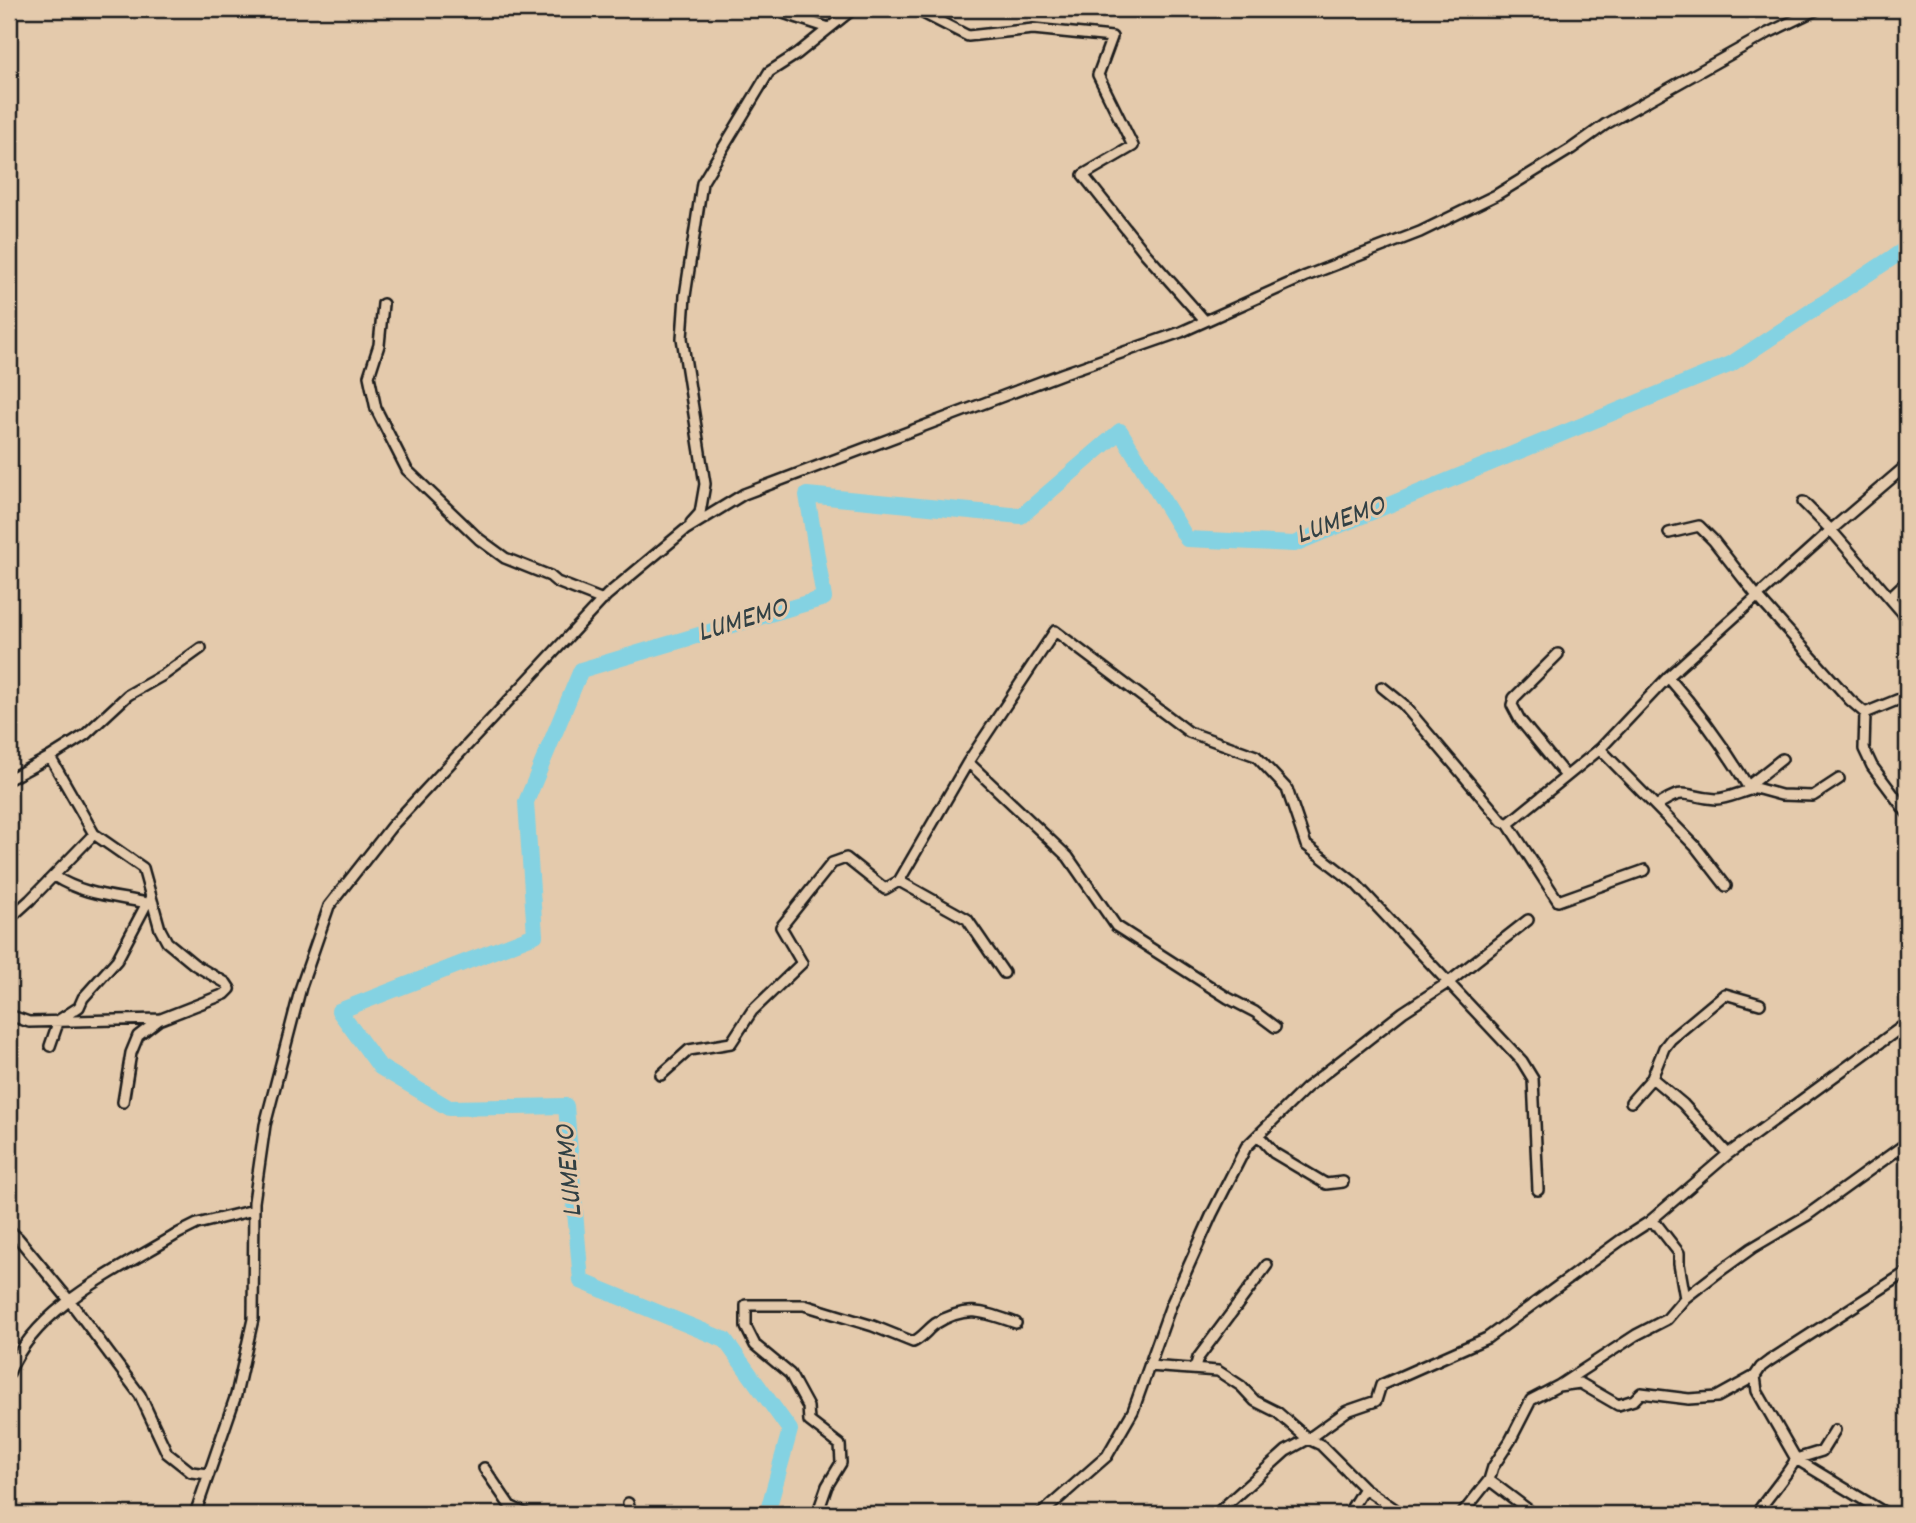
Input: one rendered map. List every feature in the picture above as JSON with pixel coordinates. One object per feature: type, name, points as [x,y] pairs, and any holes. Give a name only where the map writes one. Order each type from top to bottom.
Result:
[{"type":"street","points":[[771,9],[829,28]]},
{"type":"street","points":[[195,1514],[236,1395],[253,1320],[254,1210],[265,1125],[301,987],[329,906],[391,827],[603,600],[685,530],[700,513],[705,484],[682,338],[685,296],[702,183],[769,72],[797,54],[853,9]]},
{"type":"street","points":[[915,9],[968,36],[1033,29],[1112,37],[1098,75],[1133,146],[1083,175],[1145,253],[1205,321]]},
{"type":"street","points":[[685,530],[744,494],[1205,321],[1306,276],[1420,232],[1496,195],[1606,124],[1768,33],[1818,9]]},
{"type":"street","points":[[383,304],[379,345],[369,376],[376,409],[407,470],[479,539],[505,558],[527,565],[558,582],[603,600]]},
{"type":"street","points":[[1508,824],[1600,749],[1668,677],[1907,465]]},
{"type":"street","points":[[1803,502],[1831,530],[1907,618]]},
{"type":"street","points":[[1669,533],[1699,526],[1757,596],[1850,700],[1865,713]]},
{"type":"street","points":[[1890,597],[1907,581]]},
{"type":"street","points":[[661,1075],[689,1050],[731,1043],[752,1011],[802,962],[781,927],[832,863],[846,858],[885,889],[899,880],[968,762],[1055,631],[1189,732],[1255,756],[1287,789],[1306,845],[1355,883],[1522,1061],[1533,1079],[1538,1190]]},
{"type":"street","points":[[9,779],[85,735],[128,695],[165,674],[201,648]]},
{"type":"street","points":[[1559,654],[1514,698],[1512,705],[1520,720],[1566,776]]},
{"type":"street","points":[[1656,806],[1674,794],[1683,792],[1718,799],[1750,790],[1727,750],[1668,677]]},
{"type":"street","points":[[1382,687],[1404,705],[1502,821],[1508,824],[1558,901],[1645,870]]},
{"type":"street","points":[[1865,713],[1907,696]]},
{"type":"street","points":[[1865,713],[1864,749],[1872,766],[1907,813]]},
{"type":"street","points":[[1600,749],[1695,846],[1726,886]]},
{"type":"street","points":[[50,757],[94,834],[143,869],[150,903],[167,942],[195,965],[226,983],[230,989],[225,995],[160,1019],[138,1037],[131,1054],[123,1102]]},
{"type":"street","points":[[1748,786],[1782,759]]},
{"type":"street","points":[[968,762],[1068,857],[1116,926],[1275,1027]]},
{"type":"street","points":[[1748,786],[1782,795],[1813,796],[1839,779]]},
{"type":"street","points":[[9,919],[94,834]]},
{"type":"street","points":[[54,876],[68,886],[85,892],[150,903]]},
{"type":"street","points":[[899,880],[967,919],[1004,973]]},
{"type":"street","points":[[50,1046],[59,1020],[79,1007],[83,998],[117,960],[150,903]]},
{"type":"street","points":[[1041,1514],[1107,1455],[1133,1411],[1171,1305],[1246,1147],[1306,1088],[1528,920]]},
{"type":"street","points":[[1631,1102],[1652,1078],[1664,1048],[1671,1039],[1726,994],[1760,1004]]},
{"type":"street","points":[[9,1015],[29,1022],[160,1019]]},
{"type":"street","points":[[1216,1514],[1286,1451],[1347,1411],[1376,1401],[1381,1385],[1487,1338],[1621,1240],[1650,1222],[1728,1154],[1907,1023]]},
{"type":"street","points":[[1652,1078],[1683,1104],[1728,1154]]},
{"type":"street","points":[[1258,1135],[1274,1153],[1326,1184],[1343,1182]]},
{"type":"street","points":[[1462,1514],[1489,1480],[1493,1467],[1531,1400],[1558,1386],[1625,1341],[1667,1319],[1685,1298],[1752,1248],[1806,1216],[1907,1143]]},
{"type":"street","points":[[9,1373],[15,1357],[34,1331],[69,1300],[197,1224],[254,1210]]},
{"type":"street","points":[[1650,1222],[1658,1226],[1679,1253],[1685,1298]]},
{"type":"street","points":[[9,1230],[69,1300],[140,1395],[167,1452],[191,1472],[209,1474]]},
{"type":"street","points":[[1195,1368],[1198,1358],[1267,1265]]},
{"type":"street","points":[[1558,1386],[1580,1383],[1618,1405],[1634,1400],[1641,1393],[1653,1392],[1689,1399],[1717,1397],[1755,1376],[1769,1361],[1907,1272]]},
{"type":"street","points":[[816,1514],[827,1486],[841,1463],[840,1445],[809,1421],[808,1408],[790,1374],[755,1345],[746,1327],[746,1306],[804,1305],[873,1326],[913,1342],[942,1320],[961,1311],[986,1311],[1016,1323]]},
{"type":"street","points":[[1149,1366],[1218,1371],[1255,1401],[1277,1412],[1308,1439],[1321,1445],[1364,1488],[1402,1514]]},
{"type":"street","points":[[1755,1376],[1757,1391],[1796,1459],[1886,1514]]},
{"type":"street","points":[[1756,1514],[1786,1477],[1796,1459],[1822,1451],[1835,1430]]},
{"type":"street","points":[[484,1468],[507,1510],[526,1514]]},
{"type":"street","points":[[1489,1480],[1534,1514]]},
{"type":"street","points":[[1348,1514],[1364,1488]]},
{"type":"street","points":[[628,1503],[632,1514]]},
{"type":"waterway","name":"LUMEMO","points":[[767,1514],[790,1430],[725,1340],[581,1281],[566,1106],[449,1108],[380,1067],[339,1011],[535,935],[526,802],[581,670],[824,598],[807,495],[1021,516],[1120,431],[1187,539],[1294,544],[1731,364],[1907,248]]}]
